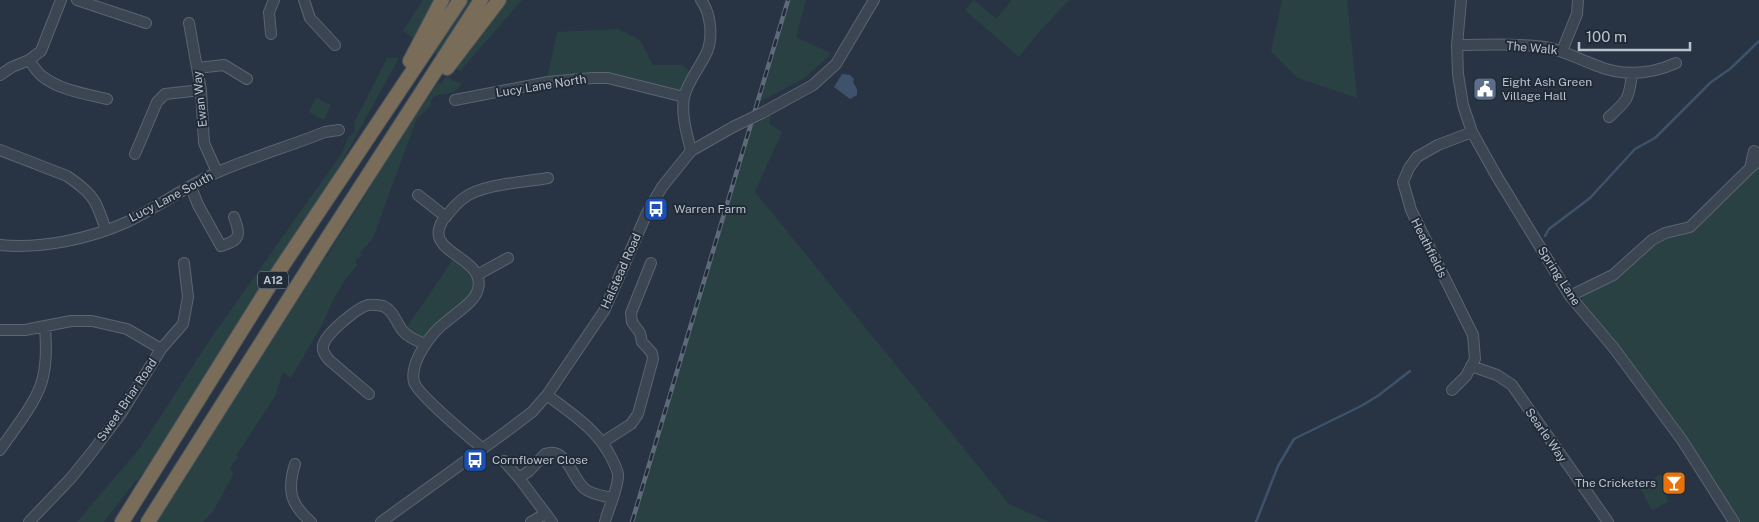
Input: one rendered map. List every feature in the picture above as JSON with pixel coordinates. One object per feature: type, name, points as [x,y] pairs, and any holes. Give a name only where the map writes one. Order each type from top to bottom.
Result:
[{"type":"highway","name":"A12","points":[[385,110],[442,0]]},
{"type":"highway","name":"A12","points":[[122,522],[274,280],[385,110],[460,0]]},
{"type":"highway","name":"A12","points":[[148,522],[481,0]]},
{"type":"highway","name":"A12","points":[[392,137],[500,0]]},
{"type":"street","points":[[0,75],[12,67],[29,60],[41,50],[61,0]]},
{"type":"street","points":[[77,0],[146,23]]},
{"type":"street","points":[[271,34],[269,12],[274,0]]},
{"type":"street","points":[[304,0],[310,18],[335,46]]},
{"type":"street","points":[[691,151],[684,122],[684,97],[707,51],[710,28],[707,8],[702,0]]},
{"type":"street","name":"Halstead Road","points":[[381,522],[532,412],[547,395],[608,304],[654,199],[671,174],[691,151],[813,84],[836,64],[874,0]]},
{"type":"street","name":"Spring Lane","points":[[1461,0],[1458,45],[1460,90],[1472,132],[1570,296],[1613,347],[1682,440],[1734,522]]},
{"type":"street","points":[[1562,50],[1577,14],[1578,0]]},
{"type":"street","name":"Ewan Way","points":[[189,23],[201,90],[204,143],[217,172]]},
{"type":"street","name":"The Walk","points":[[1458,45],[1513,45],[1562,50],[1597,66],[1618,73],[1632,74],[1661,69],[1676,63]]},
{"type":"street","points":[[29,60],[40,75],[49,81],[60,86],[107,99]]},
{"type":"street","points":[[197,68],[224,65],[247,79]]},
{"type":"street","points":[[1609,117],[1622,105],[1630,94],[1632,74]]},
{"type":"street","name":"Lucy Lane North","points":[[455,100],[548,82],[593,78],[608,78],[684,97]]},
{"type":"street","points":[[135,154],[157,102],[165,94],[201,90]]},
{"type":"street","name":"Lucy Lane South","points":[[0,245],[38,245],[106,230],[128,221],[217,172],[325,132],[338,130]]},
{"type":"street","name":"Heathfields","points":[[1471,366],[1475,359],[1473,335],[1410,210],[1403,182],[1409,168],[1417,157],[1438,145],[1472,132]]},
{"type":"street","points":[[0,150],[67,176],[76,182],[88,192],[96,203],[106,230]]},
{"type":"street","points":[[1750,168],[1754,152],[1759,155]]},
{"type":"street","points":[[1570,296],[1613,275],[1652,240],[1665,233],[1690,227],[1759,161]]},
{"type":"street","points":[[482,448],[422,394],[416,387],[414,380],[414,373],[425,344],[441,325],[475,296],[478,289],[477,274],[442,243],[438,235],[438,227],[464,198],[474,192],[485,188],[548,178]]},
{"type":"street","points":[[191,187],[221,250],[238,236],[239,230],[234,217]]},
{"type":"street","points":[[418,195],[446,217]]},
{"type":"street","points":[[477,274],[508,258]]},
{"type":"street","points":[[602,442],[630,424],[638,414],[653,358],[652,353],[642,342],[640,333],[632,322],[631,313],[651,262]]},
{"type":"street","name":"Sweet Briar Road","points":[[29,522],[71,478],[92,452],[120,415],[161,349],[183,324],[188,297],[184,263]]},
{"type":"street","points":[[369,394],[324,354],[323,346],[326,338],[334,328],[366,305],[381,306],[386,307],[392,312],[403,331],[425,344]]},
{"type":"street","points":[[0,330],[25,330],[71,321],[92,321],[127,329],[161,349]]},
{"type":"street","points":[[0,450],[35,397],[43,379],[46,352],[45,326]]},
{"type":"street","points":[[1452,390],[1466,376],[1471,366]]},
{"type":"street","name":"Searle Way","points":[[1471,366],[1498,376],[1512,385],[1608,522]]},
{"type":"street","points":[[547,395],[590,428],[602,442],[618,472],[604,522]]},
{"type":"street","points":[[519,478],[529,472],[545,454],[555,453],[562,457],[587,491],[612,498]]},
{"type":"street","points":[[504,461],[552,522]]},
{"type":"street","points":[[295,464],[290,479],[292,498],[296,506],[311,522]]},
{"type":"street","points":[[531,522],[545,514]]},
{"type":"green space","points":[[423,0],[522,0],[460,71],[403,31]]},
{"type":"green space","points":[[790,0],[806,0],[796,37],[830,53],[803,79],[759,102]]},
{"type":"green space","points":[[974,0],[996,19],[1012,0],[1069,0],[1019,57],[965,10]]},
{"type":"green space","points":[[1282,0],[1347,0],[1357,98],[1298,78],[1271,51]]},
{"type":"green space","points":[[618,29],[640,40],[653,65],[682,65],[691,72],[684,91],[612,75],[547,79],[557,32]]},
{"type":"green space","points":[[387,58],[399,58],[332,179],[199,390],[137,481],[104,522],[77,522],[140,448],[213,335],[342,153],[348,137],[354,133],[354,123]]},
{"type":"green space","points":[[447,76],[454,81],[462,83],[454,91],[435,96],[431,101],[431,106],[417,118],[373,238],[360,253],[362,256],[355,260],[357,265],[334,298],[323,323],[291,378],[283,372],[275,396],[236,456],[239,458],[233,463],[230,470],[234,473],[214,510],[203,522],[156,522],[203,447],[206,446],[207,441],[266,347],[270,345],[269,342],[321,260],[329,255],[367,193],[378,171],[438,83],[441,84]]},
{"type":"green space","points":[[316,98],[331,105],[324,120],[309,112]]},
{"type":"green space","points":[[771,115],[769,124],[782,132],[755,192],[1009,504],[1049,522],[632,522],[712,257],[714,258],[716,254],[713,253],[751,126]]},
{"type":"green space","points":[[1759,167],[1759,522],[1739,522],[1689,440],[1647,383],[1581,301],[1583,295],[1619,276],[1640,255],[1673,235]]},
{"type":"green space","points":[[454,258],[472,275],[474,281],[472,294],[427,335],[420,338],[407,327]]},
{"type":"green space","points":[[1659,475],[1662,476],[1668,502],[1652,510],[1640,488]]},
{"type":"water","points":[[842,74],[850,75],[854,79],[853,82],[857,89],[857,95],[850,99],[834,87]]},
{"type":"waterway","points":[[1545,236],[1549,229],[1590,198],[1635,149],[1655,138],[1711,82],[1730,69],[1759,41]]},
{"type":"waterway","points":[[1256,522],[1278,466],[1294,439],[1363,405],[1410,371]]},
{"type":"railway","points":[[632,522],[788,0]]},
{"type":"place","name":"Eight Ash Green Village Hall","points":[[1485,89]]},
{"type":"place","name":"Warren Farm","points":[[656,209]]},
{"type":"place","name":"Cornflower Close","points":[[475,460]]},
{"type":"place","name":"The Cricketers","points":[[1674,483]]}]
